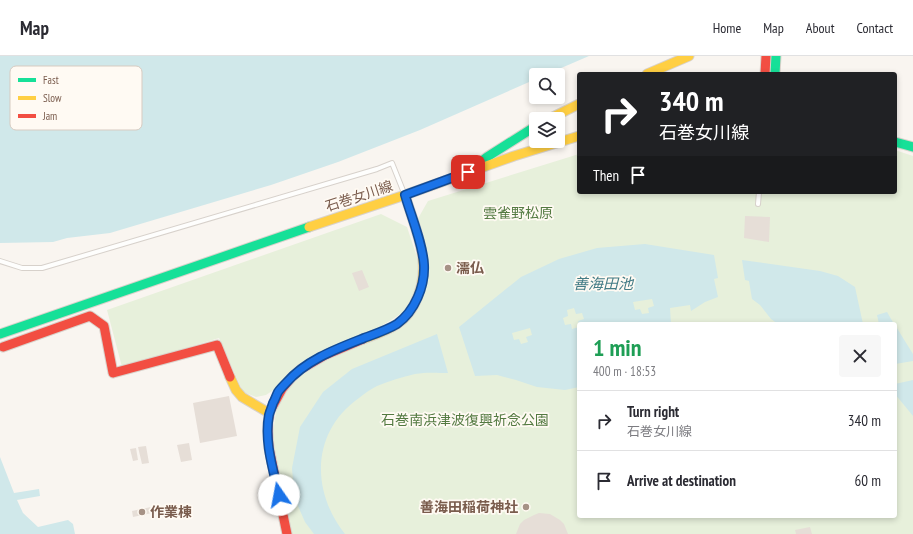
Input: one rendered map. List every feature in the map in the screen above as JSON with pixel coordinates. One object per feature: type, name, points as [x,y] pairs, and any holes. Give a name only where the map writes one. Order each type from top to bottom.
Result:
[{"type":"street","points":[[652,72],[689,56]]},
{"type":"street","points":[[764,72],[766,56]]},
{"type":"street","points":[[775,72],[776,56]]},
{"type":"street","points":[[563,112],[577,105]]},
{"type":"street","points":[[468,172],[487,157],[529,130]]},
{"type":"street","name":"石巻女川線","points":[[0,334],[514,156],[577,137]]},
{"type":"street","points":[[897,143],[913,147]]},
{"type":"street","points":[[286,534],[270,452],[267,427],[269,413],[279,391],[293,375],[309,363],[333,351],[397,324],[415,303],[422,284],[424,267],[423,251],[405,195]]},
{"type":"street","points":[[3,346],[90,316],[104,326],[114,373],[217,345],[236,390],[242,397],[269,413]]},
{"type":"lane","points":[[0,261],[22,268],[42,268],[377,169],[392,163],[405,195]]},
{"type":"lane","points":[[758,204],[759,194]]},
{"type":"green space","name":"石巻南浜津波復興祈念公園","points":[[897,151],[913,156],[913,534],[291,534],[274,452],[273,433],[277,404],[286,389],[310,366],[386,333],[421,297],[416,222],[428,201],[577,155],[577,194],[897,194]]},
{"type":"green space","points":[[381,214],[407,227],[419,263],[415,296],[407,310],[375,330],[295,369],[266,395],[256,397],[243,392],[219,338],[122,367],[107,310]]},
{"type":"water","points":[[0,56],[589,56],[561,68],[529,68],[529,82],[420,130],[338,162],[271,185],[110,233],[67,238],[53,242],[0,243]]},
{"type":"water","name":"善海田池","points":[[645,244],[714,255],[718,278],[714,279],[718,297],[705,302],[691,311],[690,305],[670,308],[671,322],[578,322],[584,319],[582,313],[576,314],[574,308],[567,310],[568,316],[563,318],[565,325],[571,324],[572,329],[577,328],[577,387],[565,390],[537,387],[497,375],[475,376],[459,327],[521,277],[559,259],[597,248]],"holes":[[[652,299],[654,306],[648,308],[649,313],[642,314],[640,309],[635,310],[633,302]],[[530,328],[532,335],[526,337],[528,342],[521,344],[519,339],[514,340],[512,333]]]},
{"type":"water","points":[[742,260],[820,271],[838,276],[855,287],[863,322],[775,322],[760,305],[752,299],[749,281],[745,280]]},
{"type":"water","points":[[887,312],[893,322],[879,322],[877,315]]},
{"type":"water","points":[[897,328],[913,354],[913,361],[897,364]]},
{"type":"water","points":[[437,334],[448,373],[415,374],[377,386],[364,394],[343,412],[332,427],[325,444],[321,462],[322,480],[326,499],[334,517],[345,534],[314,534],[305,522],[294,492],[292,468],[300,427],[323,392],[352,369]]},
{"type":"water","points":[[913,380],[913,416],[897,396],[897,384]]},
{"type":"water","points":[[0,457],[14,493],[39,489],[40,496],[17,500],[23,513],[38,527],[68,520],[73,524],[75,534],[0,534]]},
{"type":"building","points":[[745,216],[770,217],[769,242],[744,238]]},
{"type":"building","points":[[362,270],[369,287],[359,291],[352,273]]},
{"type":"building","points":[[229,396],[237,436],[200,443],[193,403]]},
{"type":"building","points":[[189,443],[192,460],[181,462],[177,445]]},
{"type":"building","points":[[146,446],[149,463],[142,464],[138,447]]},
{"type":"building","points":[[136,448],[138,460],[133,461],[130,449]]},
{"type":"building","name":"作業棟","points":[[151,507],[152,513],[133,517],[132,511]]},
{"type":"building","points":[[539,513],[550,514],[560,520],[564,524],[568,534],[516,534],[520,524],[524,520]]},
{"type":"building","points":[[810,527],[812,534],[796,534],[795,530]]},
{"type":"traffic: fast","points":[[775,72],[776,56]]},
{"type":"traffic: fast","points":[[477,165],[529,130]]},
{"type":"traffic: fast","points":[[897,143],[913,147]]},
{"type":"traffic: fast","points":[[0,334],[309,227]]},
{"type":"traffic: slow","points":[[652,72],[689,56]]},
{"type":"traffic: slow","points":[[563,112],[577,105]]},
{"type":"traffic: slow","points":[[309,227],[514,156],[577,137]]},
{"type":"traffic: slow","points":[[363,339],[389,329],[403,320],[408,315],[415,303],[420,289],[423,275],[421,249],[405,195]]},
{"type":"traffic: slow","points":[[230,377],[236,390],[242,397],[269,413]]},
{"type":"traffic: jam","points":[[765,72],[766,56]]},
{"type":"traffic: jam","points":[[3,347],[90,316],[104,326],[113,373],[217,345],[230,377]]},
{"type":"traffic: jam","points":[[287,534],[269,448],[268,423],[270,411],[282,389],[301,369],[325,355],[363,339]]},
{"type":"place","name":"濡仏","points":[[448,268]]},
{"type":"place","name":"善海田稲荷神社","points":[[526,507]]},
{"type":"place","name":"作業棟","points":[[142,512]]},
{"type":"route","points":[[279,495],[270,452],[267,427],[269,413],[279,391],[293,375],[309,363],[333,351],[385,330],[397,324],[406,315],[415,303],[419,294],[424,267],[423,251],[405,195],[468,172]]},
{"type":"park label","name":"雲雀野松原","points":[[518,213]]}]
